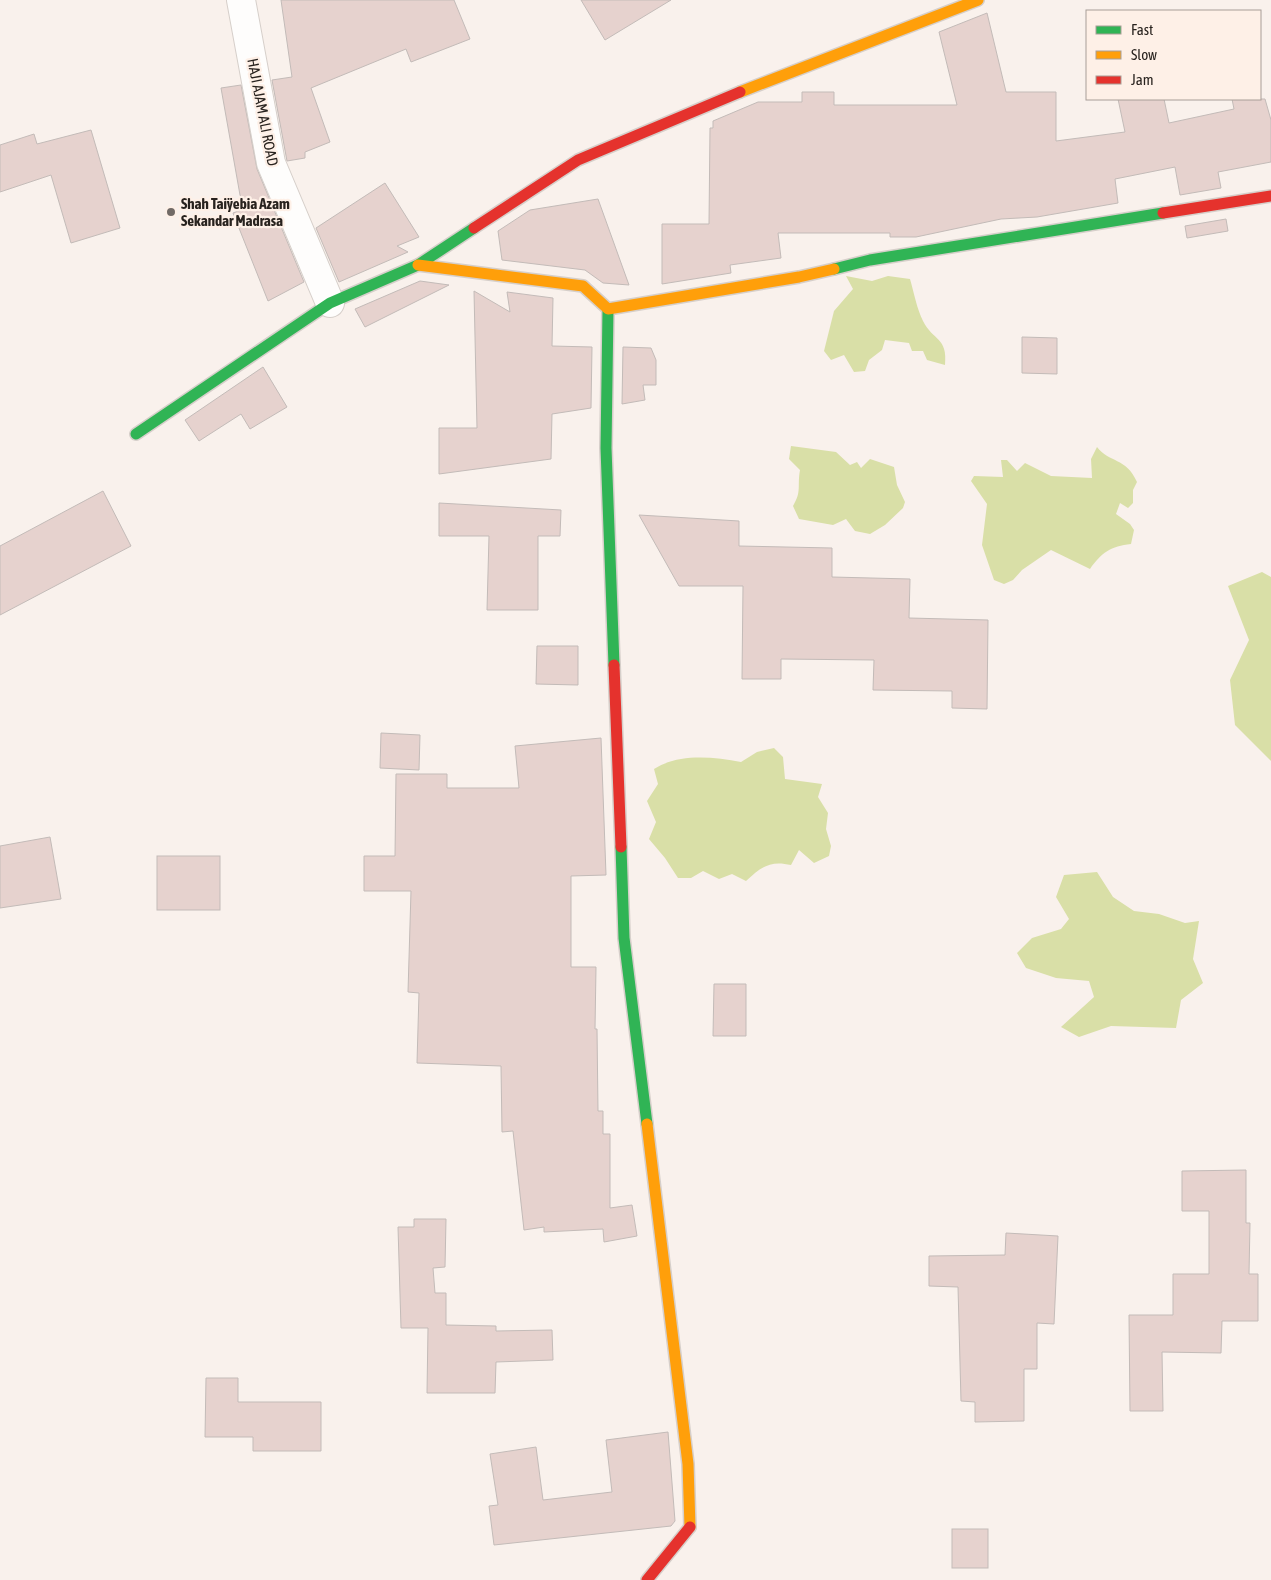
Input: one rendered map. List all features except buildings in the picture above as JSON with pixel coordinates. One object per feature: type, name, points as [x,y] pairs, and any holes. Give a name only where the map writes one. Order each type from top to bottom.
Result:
[{"type":"street","name":"HAJI AJAM ALI ROAD","points":[[241,0],[271,163],[330,303]]},
{"type":"street","points":[[136,434],[330,303],[418,265],[578,160],[789,72],[978,0]]},
{"type":"street","points":[[608,309],[799,277],[870,260],[1271,196]]},
{"type":"street","points":[[418,265],[583,286],[608,309],[606,448],[624,938],[688,1464],[691,1526],[647,1580]]},
{"type":"shaded area","points":[[846,276],[872,281],[888,276],[910,279],[923,321],[942,344],[945,365],[927,360],[923,351],[912,351],[909,343],[885,340],[882,350],[869,360],[865,371],[854,372],[844,355],[831,360],[824,351],[834,311],[853,289]]},
{"type":"shaded area","points":[[791,446],[836,452],[850,465],[857,462],[861,468],[870,459],[894,467],[897,485],[905,502],[903,508],[885,525],[870,534],[855,531],[846,519],[833,525],[799,519],[793,506],[798,492],[800,470],[789,459]]},
{"type":"shaded area","points":[[1097,447],[1107,456],[1128,468],[1137,482],[1133,490],[1133,503],[1128,508],[1120,503],[1116,514],[1130,524],[1134,530],[1131,544],[1118,546],[1107,551],[1090,569],[1051,550],[1022,570],[1013,580],[1004,584],[994,580],[982,545],[987,504],[971,481],[974,476],[1003,477],[1001,460],[1007,460],[1017,471],[1025,463],[1051,476],[1092,478],[1091,459]]},
{"type":"shaded area","points":[[1262,572],[1271,577],[1271,761],[1235,725],[1230,680],[1249,640],[1228,586]]},
{"type":"shaded area","points":[[774,748],[783,757],[785,779],[822,784],[818,797],[828,813],[826,829],[831,846],[829,856],[814,863],[799,850],[791,865],[771,864],[756,872],[746,881],[732,874],[719,879],[703,871],[691,878],[678,878],[665,858],[649,839],[656,822],[647,801],[658,784],[654,769],[674,760],[685,758],[708,758],[741,762],[757,752]]},
{"type":"shaded area","points":[[1097,872],[1113,897],[1134,911],[1159,914],[1185,923],[1199,921],[1193,959],[1203,983],[1181,1000],[1176,1028],[1111,1026],[1079,1037],[1061,1027],[1094,997],[1089,981],[1056,978],[1026,968],[1017,953],[1032,938],[1061,929],[1069,919],[1056,897],[1064,875]]},
{"type":"traffic: fast","points":[[834,269],[870,260],[1163,213]]},
{"type":"traffic: fast","points":[[136,434],[330,303],[418,265],[474,228]]},
{"type":"traffic: fast","points":[[608,309],[606,448],[614,665]]},
{"type":"traffic: fast","points":[[621,847],[624,938],[647,1124]]},
{"type":"traffic: slow","points":[[740,92],[978,0]]},
{"type":"traffic: slow","points":[[418,265],[583,286],[608,309],[799,277],[834,269]]},
{"type":"traffic: slow","points":[[647,1124],[688,1464],[690,1527]]},
{"type":"traffic: jam","points":[[474,228],[578,160],[740,92]]},
{"type":"traffic: jam","points":[[1163,213],[1271,196]]},
{"type":"traffic: jam","points":[[614,665],[621,847]]},
{"type":"traffic: jam","points":[[647,1580],[690,1527]]},
{"type":"place","name":"Shah Taiÿebia Azam Sekandar Madrasa","points":[[171,212]]}]
